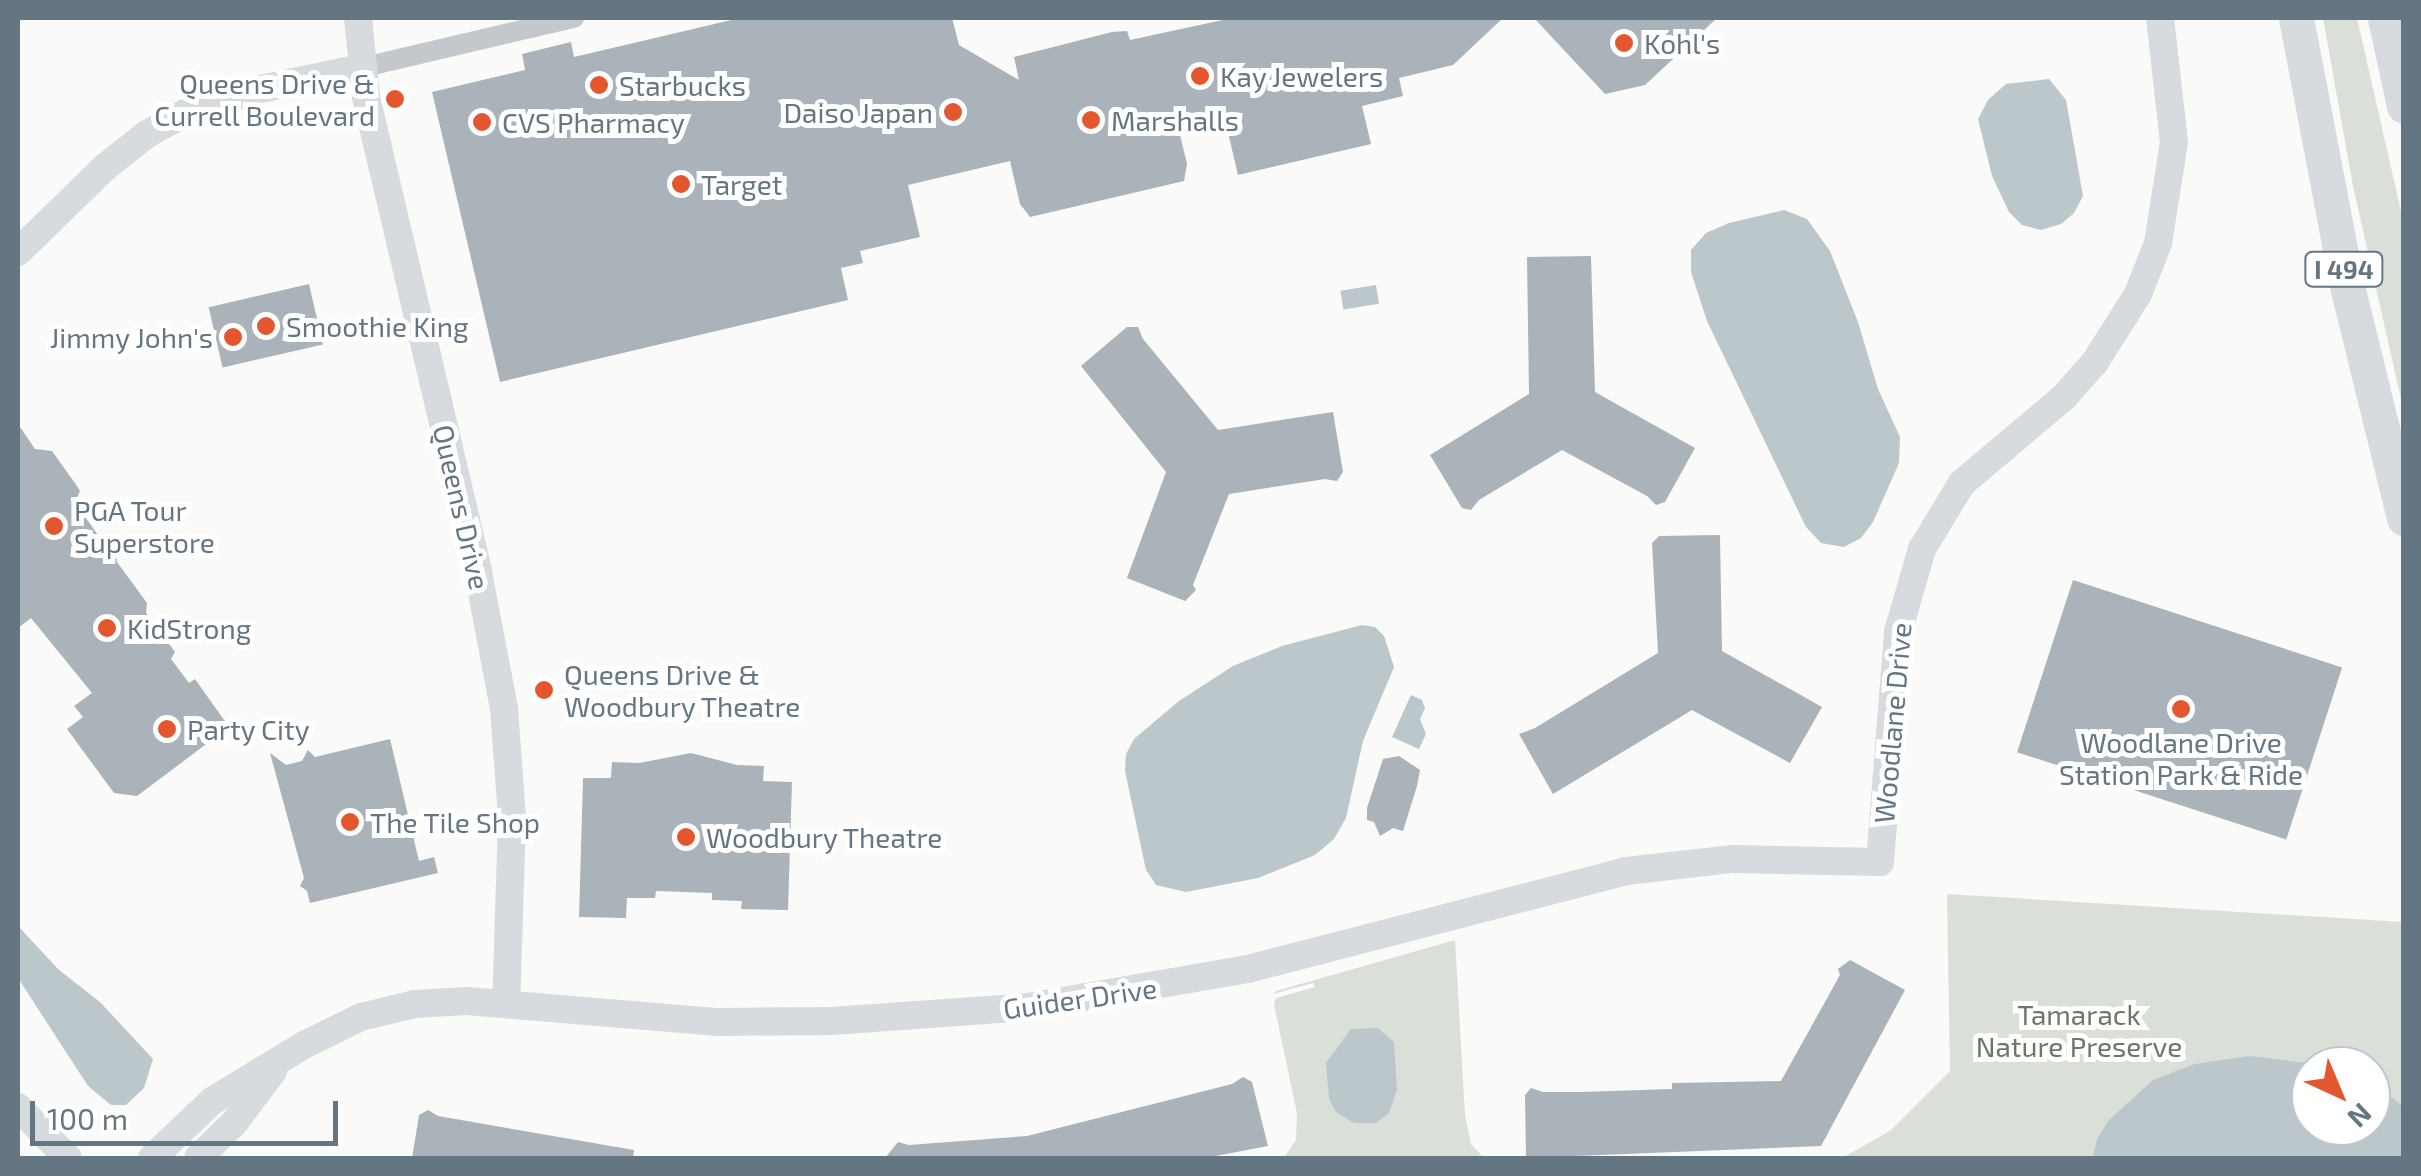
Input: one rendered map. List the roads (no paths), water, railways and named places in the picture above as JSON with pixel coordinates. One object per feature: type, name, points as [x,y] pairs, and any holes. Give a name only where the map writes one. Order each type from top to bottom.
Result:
[{"type":"highway","name":"I 494","points":[[2296,18],[2348,290],[2404,518]]},
{"type":"highway","points":[[2384,18],[2404,106]]},
{"type":"street","name":"Queens Drive","points":[[358,18],[360,68],[478,572],[504,708],[512,818],[506,1004]]},
{"type":"street","points":[[18,252],[104,168],[147,134],[185,113],[256,90],[574,18]]},
{"type":"street","name":"Woodlane Drive","points":[[1880,862],[1898,632],[1922,549],[1962,483],[2064,397],[2095,362],[2138,294],[2158,244],[2174,142],[2160,18]]},
{"type":"street","name":"Guider Drive","points":[[152,1158],[212,1101],[324,1033],[378,1012],[445,1001],[719,1022],[832,1021],[1028,1008],[1248,969],[1626,870],[1733,860],[1880,862]]},
{"type":"street","name":"Guider Drive","points":[[198,1158],[234,1123],[280,1062]]},
{"type":"street","points":[[18,1106],[68,1158]]},
{"type":"place","name":"Kohl's","points":[[1624,43]]},
{"type":"place","name":"Kay Jewelers","points":[[1200,76]]},
{"type":"place","name":"Starbucks","points":[[599,85]]},
{"type":"place","name":"Queens Drive & Currell Boulevard","points":[[395,99]]},
{"type":"place","name":"Daiso Japan","points":[[953,112]]},
{"type":"place","name":"Marshalls","points":[[1091,120]]},
{"type":"place","name":"CVS Pharmacy","points":[[482,122]]},
{"type":"place","name":"Target","points":[[681,184]]},
{"type":"place","name":"Smoothie King","points":[[266,326]]},
{"type":"place","name":"Jimmy John's","points":[[233,337]]},
{"type":"place","name":"PGA Tour Superstore","points":[[54,526]]},
{"type":"place","name":"KidStrong","points":[[107,628]]},
{"type":"place","name":"Queens Drive & Woodbury Theatre","points":[[544,690]]},
{"type":"place","name":"Woodlane Drive Station Park & Ride","points":[[2181,709]]},
{"type":"place","name":"Party City","points":[[167,729]]},
{"type":"place","name":"The Tile Shop","points":[[350,822]]},
{"type":"place","name":"Woodbury Theatre","points":[[686,837]]},
{"type":"park label","name":"Tamarack Nature Preserve","points":[[2079,1030]]}]
